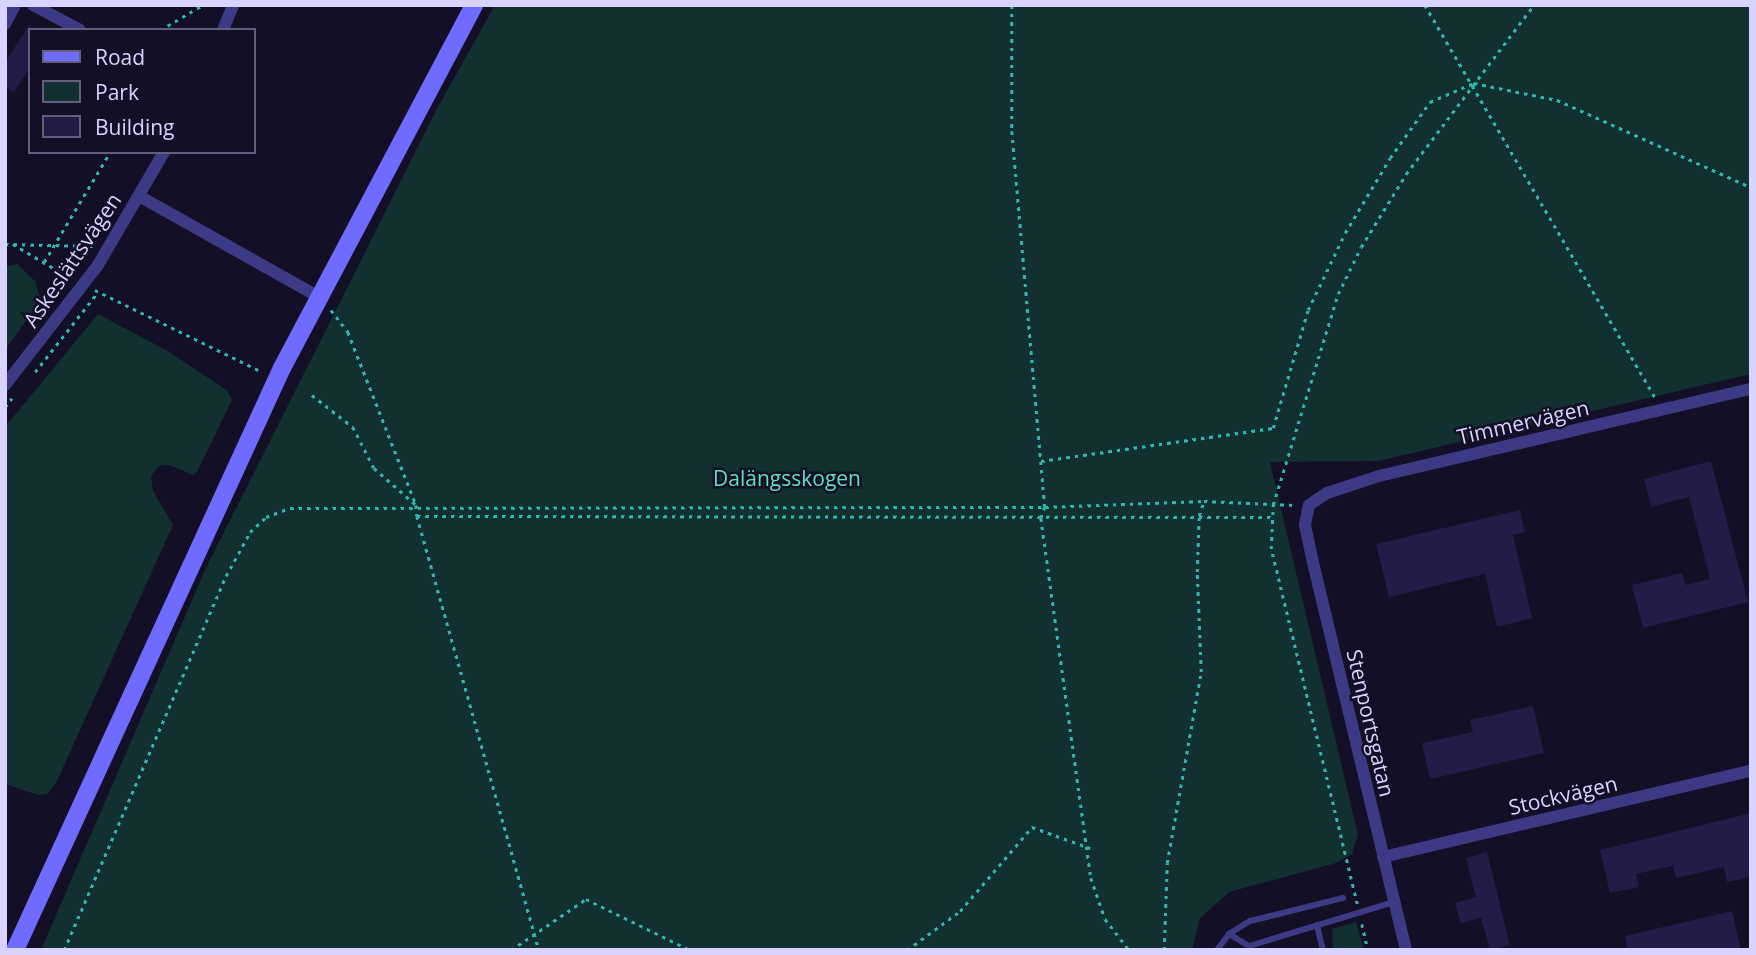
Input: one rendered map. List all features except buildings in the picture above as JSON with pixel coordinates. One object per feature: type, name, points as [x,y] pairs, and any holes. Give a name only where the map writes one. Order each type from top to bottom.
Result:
[{"type":"main road","points":[[15,950],[282,368],[474,5]]},
{"type":"street","points":[[5,24],[15,5]]},
{"type":"street","points":[[33,5],[76,28]]},
{"type":"street","points":[[224,28],[233,5]]},
{"type":"street","name":"Askeslättsvägen","points":[[5,384],[83,285],[163,154]]},
{"type":"street","points":[[139,196],[321,298]]},
{"type":"street","name":"Timmervägen","points":[[1309,505],[1327,493],[1379,476],[1751,389]]},
{"type":"street","name":"Stenportsgatan","points":[[1309,505],[1305,525],[1312,558],[1406,950]]},
{"type":"street","name":"Stockvägen","points":[[1383,857],[1751,771]]},
{"type":"lane","points":[[1217,950],[1229,934],[1250,921],[1343,898]]},
{"type":"lane","points":[[1229,934],[1249,946],[1394,902]]},
{"type":"lane","points":[[1317,925],[1323,950]]},
{"type":"path","points":[[163,28],[203,5]]},
{"type":"path","points":[[1012,5],[1012,131],[1045,507],[1041,518],[1090,849],[1091,878],[1105,919],[1129,950]]},
{"type":"path","points":[[1425,5],[1474,83],[1663,410]]},
{"type":"path","points":[[1368,950],[1271,549],[1273,505],[1338,294],[1406,174],[1534,5]]},
{"type":"path","points":[[1041,461],[1273,428],[1308,310],[1345,233],[1390,158],[1430,102],[1474,83],[1557,100],[1751,187]]},
{"type":"path","points":[[44,262],[109,154]]},
{"type":"path","points":[[5,244],[109,246]]},
{"type":"path","points":[[13,244],[83,285],[258,370]]},
{"type":"path","points":[[30,377],[98,292]]},
{"type":"path","points":[[321,298],[348,332],[416,505],[539,950]]},
{"type":"path","points":[[312,395],[353,427],[374,468],[416,505]]},
{"type":"path","points":[[5,407],[14,397]]},
{"type":"path","points":[[1164,950],[1167,863],[1201,672],[1199,516],[1204,501]]},
{"type":"path","points":[[64,950],[250,532],[266,517],[290,508],[416,505],[1045,507],[1204,501],[1309,505]]},
{"type":"path","points":[[417,516],[1271,517]]},
{"type":"path","points":[[907,950],[960,911],[1031,827],[1090,849]]},
{"type":"path","points":[[511,950],[533,931],[586,898],[690,950]]},
{"type":"green space","name":"Dalängsskogen","points":[[495,5],[1751,5],[1751,374],[1378,461],[1270,462],[1358,835],[1352,854],[1336,863],[1229,892],[1200,918],[1192,950],[41,950],[205,570],[439,105]]},
{"type":"green space","points":[[17,264],[35,281],[41,300],[5,350],[5,266]]},
{"type":"green space","points":[[98,314],[166,350],[228,391],[232,400],[197,472],[193,475],[169,465],[159,466],[151,476],[153,491],[173,525],[56,783],[47,794],[38,795],[5,784],[5,427]]},
{"type":"green space","points":[[1356,922],[1364,950],[1333,950],[1332,929]]}]
